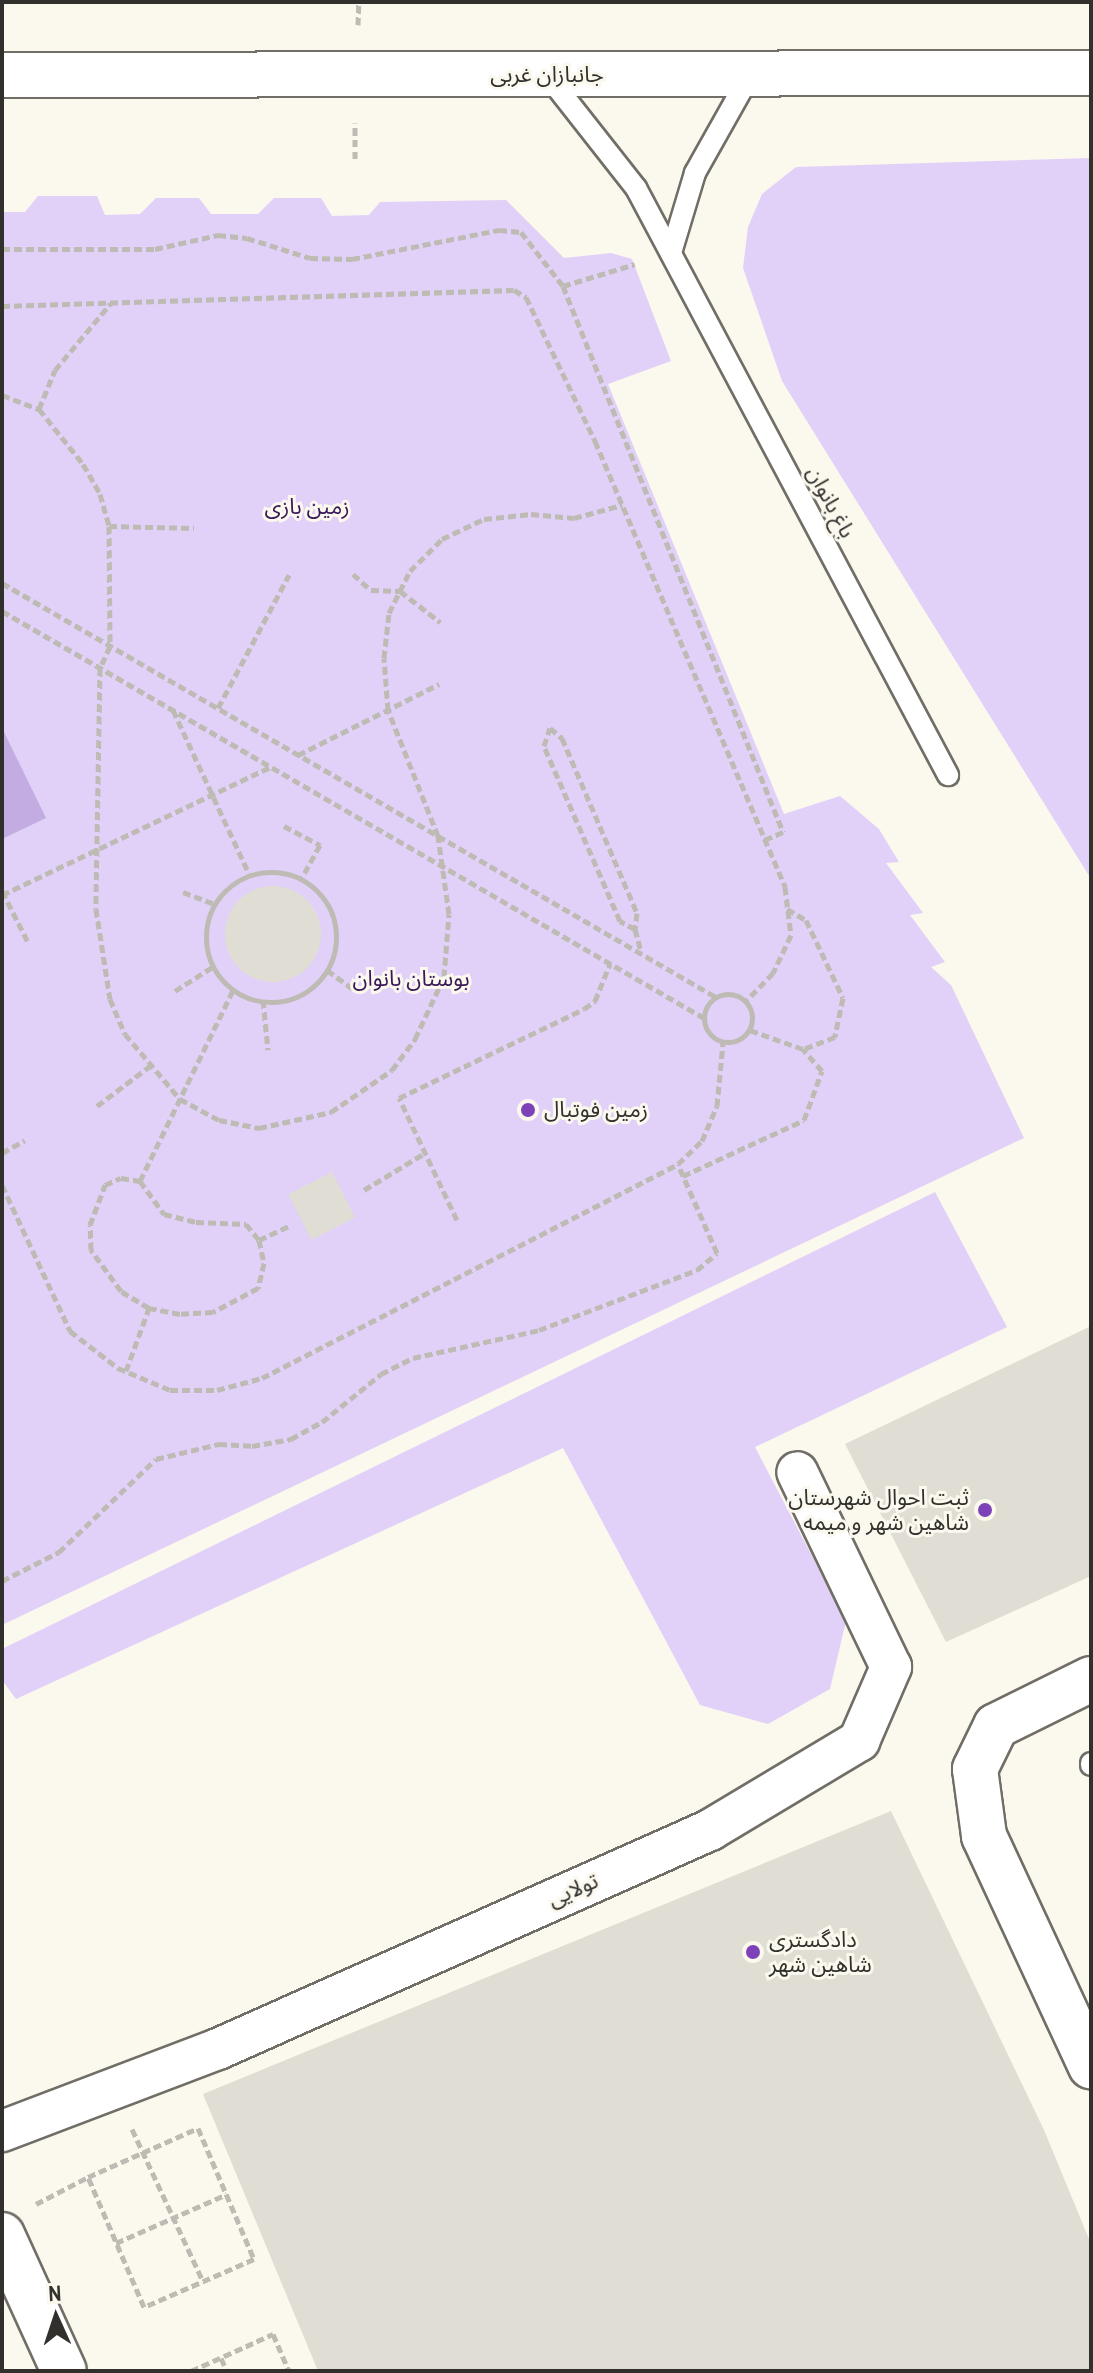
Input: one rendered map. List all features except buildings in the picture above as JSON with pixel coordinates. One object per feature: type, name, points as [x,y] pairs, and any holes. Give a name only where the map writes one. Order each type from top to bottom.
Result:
[{"type":"main road","name":"جانبازان غربی","points":[[2,75],[1091,73]]},
{"type":"main road","points":[[1088,2055],[984,1836],[975,1769],[996,1726],[1091,1679]]},
{"type":"main road","points":[[14,2222],[64,2371]]},
{"type":"street","name":"تولایی","points":[[2,2131],[218,2049],[710,1830],[859,1741],[891,1667],[797,1472]]},
{"type":"lane","name":"باغ بانوان","points":[[547,75],[636,188],[948,775]]},
{"type":"lane","points":[[671,253],[695,173],[750,75]]},
{"type":"path","points":[[2,249],[155,249],[218,235],[247,238],[310,258],[352,259],[499,230],[521,232],[563,286],[783,832],[764,840]]},
{"type":"path","points":[[563,286],[671,253]]},
{"type":"path","points":[[2,306],[514,290],[534,307],[785,887],[791,935],[773,973],[746,1001]]},
{"type":"path","points":[[39,409],[55,370],[112,302]]},
{"type":"path","points":[[2,395],[39,409],[83,464],[100,494],[109,526],[110,646],[100,668],[101,848],[96,909],[110,999],[125,1034],[180,1099],[219,1120],[259,1128],[331,1112],[392,1070],[415,1039],[444,977],[449,914],[438,836],[388,710],[384,658],[389,613],[410,571],[442,539],[484,519],[531,514],[574,518],[622,505]]},
{"type":"path","points":[[109,526],[194,528]]},
{"type":"path","points":[[353,574],[371,590],[400,591],[440,622]]},
{"type":"path","points":[[217,709],[289,575]]},
{"type":"path","points":[[2,583],[716,997],[732,994],[746,1001],[753,1015],[750,1030],[739,1041],[723,1042],[709,1034],[704,1018],[2,611]]},
{"type":"path","points":[[298,755],[439,684]]},
{"type":"path","points":[[173,710],[250,876]]},
{"type":"path","points":[[635,929],[620,921],[544,746],[550,728],[562,738],[637,913],[635,929],[641,953]]},
{"type":"path","points":[[28,942],[3,893],[271,767]]},
{"type":"path","points":[[284,826],[320,845],[301,879]]},
{"type":"path","points":[[281,872],[301,879],[330,909],[335,950],[327,970],[296,997],[263,1000],[233,990],[214,966],[206,934],[215,904],[250,876],[281,872]]},
{"type":"path","points":[[183,892],[215,904]]},
{"type":"path","points":[[787,909],[806,920],[843,998],[835,1037],[803,1049]]},
{"type":"path","points":[[457,1220],[399,1098],[584,1009],[595,1001],[610,964]]},
{"type":"path","points":[[175,991],[214,966]]},
{"type":"path","points":[[327,970],[355,990]]},
{"type":"path","points":[[140,1181],[233,990]]},
{"type":"path","points":[[704,1018],[716,997]]},
{"type":"path","points":[[263,1000],[268,1050]]},
{"type":"path","points":[[683,1176],[804,1120],[822,1071],[803,1049],[750,1030]]},
{"type":"path","points":[[2,1185],[70,1331],[126,1371],[170,1390],[217,1390],[262,1378],[678,1164],[702,1141],[717,1106],[723,1042]]},
{"type":"path","points":[[97,1106],[150,1066]]},
{"type":"path","points":[[2,1153],[25,1140]]},
{"type":"path","points":[[364,1190],[425,1153]]},
{"type":"path","points":[[2,1581],[59,1552],[156,1459],[219,1444],[252,1446],[291,1439],[322,1422],[381,1374],[413,1358],[539,1330],[697,1270],[717,1253],[678,1164]]},
{"type":"path","points":[[121,1178],[140,1181],[164,1214],[196,1222],[246,1224],[259,1240],[264,1263],[258,1288],[241,1301],[213,1312],[149,1308],[121,1291],[91,1250],[90,1225],[105,1185],[121,1178]]},
{"type":"path","points":[[259,1240],[289,1226]]},
{"type":"path","points":[[126,1371],[149,1308]]},
{"type":"path","points":[[14,2222],[88,2177],[198,2128],[254,2259],[144,2307],[88,2177]]},
{"type":"path","points":[[144,2152],[203,2281]]},
{"type":"path","points":[[116,2243],[227,2194]]},
{"type":"path","points":[[191,2371],[273,2334],[289,2371]]},
{"type":"path","points":[[221,2358],[227,2371]]},
{"type":"green space","points":[[1091,158],[1091,879],[782,381],[743,268],[748,227],[762,194],[796,167]]},
{"type":"green space","name":"بوستان بانوان","points":[[38,196],[97,196],[105,215],[140,214],[156,198],[199,198],[211,214],[258,214],[274,198],[321,198],[332,216],[369,215],[380,202],[506,200],[564,258],[611,253],[632,259],[671,361],[608,384],[784,814],[840,796],[879,829],[899,862],[886,863],[923,913],[910,915],[945,962],[931,967],[951,985],[1024,1138],[2,1625],[2,212],[25,212]]},
{"type":"green space","points":[[935,1192],[1007,1327],[755,1447],[846,1621],[830,1689],[768,1724],[700,1705],[563,1448],[16,1699],[2,1680],[2,1649]]},
{"type":"shaded area","points":[[2,728],[46,818],[2,839]]},
{"type":"place","name":"زمین فوتبال","points":[[528,1110]]},
{"type":"place","name":"ثبت احوال شهرستان شاهین شهر و میمه","points":[[985,1510]]},
{"type":"place","name":"دادگستری شاهین شهر","points":[[753,1952]]},
{"type":"park label","name":"زمین بازی","points":[[307,507]]}]
